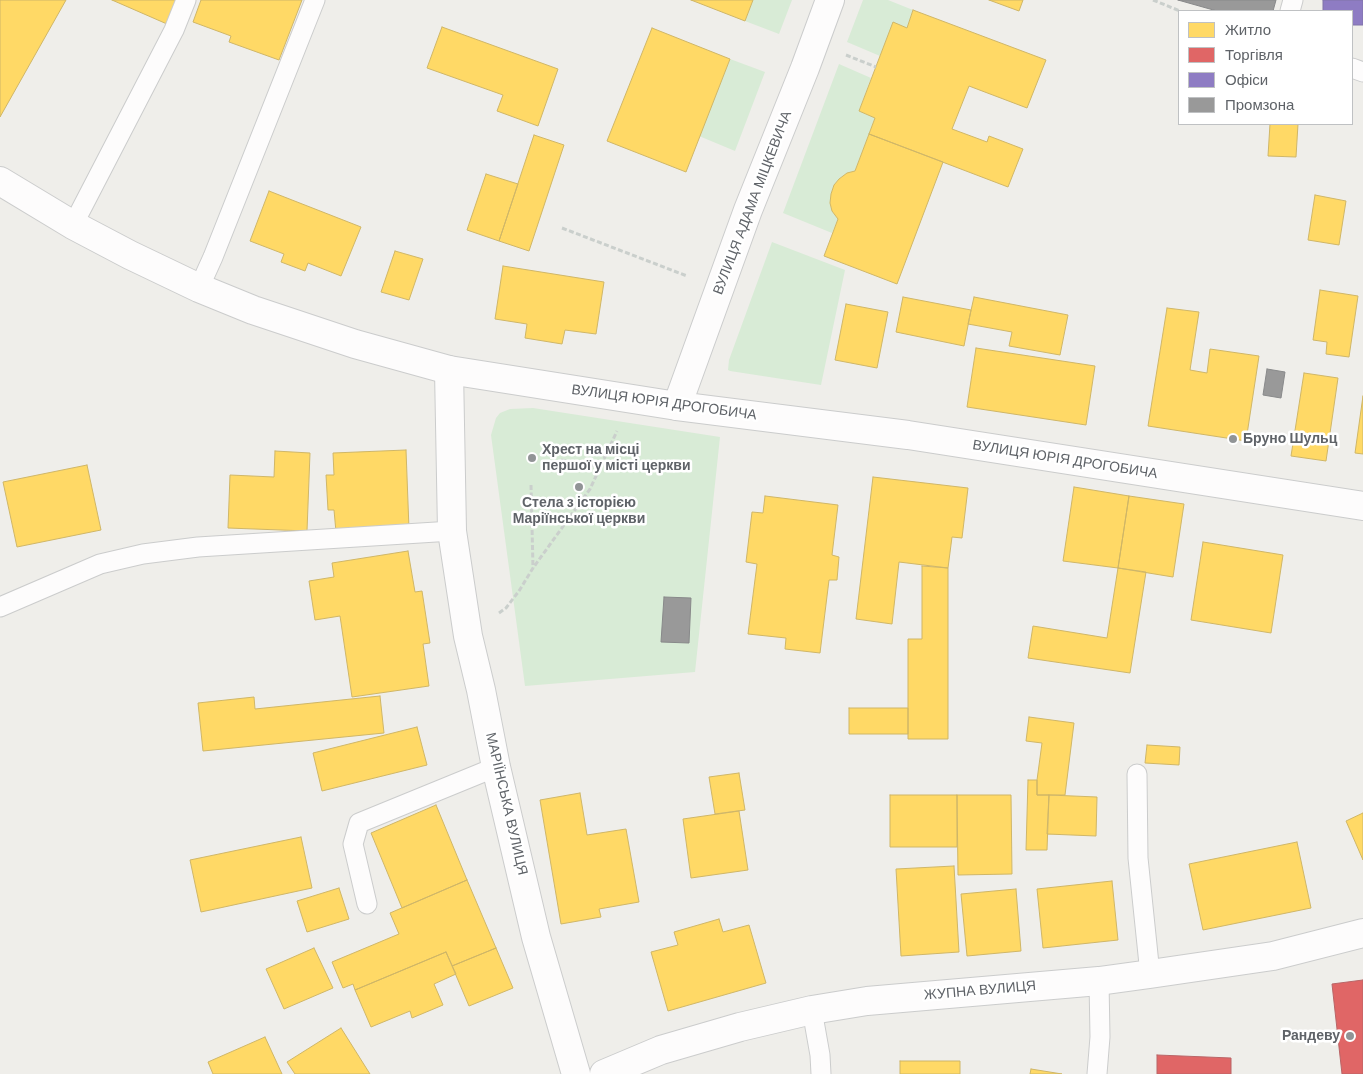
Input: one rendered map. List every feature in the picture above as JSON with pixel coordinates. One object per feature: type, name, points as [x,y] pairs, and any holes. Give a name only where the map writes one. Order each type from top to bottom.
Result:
[{"type":"street","name":"ВУЛИЦЯ АДАМА МІЦКЕВИЧА","points":[[677,406],[748,210],[830,0]]},
{"type":"street","name":"ВУЛИЦЯ ЮРІЯ ДРОГОБИЧА","points":[[0,181],[73,225],[199,288],[253,310],[355,344],[449,370],[677,406],[908,436],[1363,506]]},
{"type":"street","name":"МАРІЇНСЬКА ВУЛИЦЯ","points":[[449,370],[452,531],[468,636],[496,767],[536,937],[576,1074]]},
{"type":"street","name":"ЖУПНА ВУЛИЦЯ","points":[[604,1074],[661,1050],[740,1027],[812,1010],[876,1000],[1099,981],[1150,974],[1273,956],[1363,933]]},
{"type":"lane","points":[[73,225],[174,30],[186,0]]},
{"type":"lane","points":[[199,288],[316,0]]},
{"type":"lane","points":[[0,607],[100,564],[143,554],[198,547],[452,531]]},
{"type":"lane","points":[[368,904],[353,844],[359,823],[496,767]]},
{"type":"lane","points":[[1137,774],[1138,858],[1150,974]]},
{"type":"lane","points":[[1097,1074],[1100,1037],[1099,981]]},
{"type":"lane","points":[[812,1010],[820,1055],[821,1074]]},
{"type":"path","points":[[1153,0],[1178,10]]},
{"type":"path","points":[[843,54],[876,67]]},
{"type":"path","points":[[562,228],[691,277]]},
{"type":"path","points":[[506,608],[590,489],[619,426]]},
{"type":"path","points":[[561,460],[600,467]]},
{"type":"path","points":[[531,485],[533,568]]},
{"type":"green space","points":[[753,0],[792,0],[779,34],[745,21]]},
{"type":"green space","points":[[863,0],[888,0],[913,10],[907,28],[893,23],[880,56],[847,42]]},
{"type":"green space","points":[[730,59],[765,72],[735,151],[699,136]]},
{"type":"green space","points":[[839,64],[871,78],[859,111],[875,118],[855,171],[847,173],[834,185],[830,203],[832,211],[838,219],[832,233],[783,213]]},
{"type":"green space","points":[[772,242],[845,270],[821,385],[728,370],[729,360]]},
{"type":"green space","points":[[533,408],[720,437],[695,672],[525,686],[491,435],[496,418],[500,413],[510,409]]},
{"type":"building: Житло","points":[[0,0],[66,0],[0,117]]},
{"type":"building: Житло","points":[[112,0],[177,0],[167,24]]},
{"type":"building: Житло","points":[[201,0],[302,0],[279,60],[229,42],[231,36],[193,22]]},
{"type":"building: Житло","points":[[691,0],[753,0],[745,21]]},
{"type":"building: Житло","points":[[989,0],[1023,0],[1019,11]]},
{"type":"building: Житло","points":[[913,10],[1046,60],[1027,108],[969,86],[952,129],[987,142],[989,136],[1023,149],[1008,187],[869,134],[875,118],[859,111],[893,22],[907,28]]},
{"type":"building: Житло","points":[[442,27],[558,69],[538,126],[497,111],[503,95],[427,68]]},
{"type":"building: Житло","points":[[652,28],[730,59],[686,172],[607,141]]},
{"type":"building: Житло","points":[[1270,125],[1298,125],[1296,157],[1268,156]]},
{"type":"building: Житло","points":[[869,134],[943,162],[897,284],[824,256],[838,219],[832,211],[830,203],[834,185],[847,173],[855,171]]},
{"type":"building: Житло","points":[[534,135],[564,145],[529,251],[499,241]]},
{"type":"building: Житло","points":[[486,174],[518,184],[499,241],[467,230]]},
{"type":"building: Житло","points":[[269,191],[361,227],[341,276],[308,263],[305,271],[281,262],[284,254],[250,241]]},
{"type":"building: Житло","points":[[1315,195],[1346,201],[1339,245],[1308,240]]},
{"type":"building: Житло","points":[[395,251],[423,259],[409,300],[381,292]]},
{"type":"building: Житло","points":[[503,266],[604,282],[596,334],[565,330],[562,344],[525,338],[527,324],[495,319]]},
{"type":"building: Житло","points":[[1320,290],[1358,296],[1349,357],[1326,354],[1327,342],[1313,340]]},
{"type":"building: Житло","points":[[903,297],[971,310],[964,346],[896,332]]},
{"type":"building: Житло","points":[[974,297],[1068,315],[1060,355],[1009,346],[1012,332],[968,324]]},
{"type":"building: Житло","points":[[846,304],[888,312],[877,368],[835,360]]},
{"type":"building: Житло","points":[[1167,308],[1199,312],[1190,370],[1207,373],[1210,349],[1259,356],[1246,441],[1148,426]]},
{"type":"building: Житло","points":[[976,348],[1095,366],[1086,425],[967,407]]},
{"type":"building: Житло","points":[[1304,373],[1338,378],[1326,461],[1291,456]]},
{"type":"building: Житло","points":[[1363,396],[1363,454],[1355,453]]},
{"type":"building: Житло","points":[[406,450],[409,529],[336,532],[334,510],[328,510],[326,475],[334,475],[333,453]]},
{"type":"building: Житло","points":[[275,451],[310,453],[307,531],[228,528],[230,475],[274,477]]},
{"type":"building: Житло","points":[[87,465],[101,530],[17,547],[3,482]]},
{"type":"building: Житло","points":[[873,477],[968,488],[962,538],[952,537],[948,568],[899,562],[892,624],[856,619]]},
{"type":"building: Житло","points":[[1074,487],[1129,496],[1118,568],[1063,561]]},
{"type":"building: Житло","points":[[765,496],[838,505],[832,555],[839,557],[837,580],[829,580],[820,653],[785,649],[786,638],[748,634],[757,564],[746,562],[752,512],[763,513]]},
{"type":"building: Житло","points":[[1129,496],[1184,504],[1173,577],[1118,568]]},
{"type":"building: Житло","points":[[1203,542],[1283,555],[1271,633],[1191,620]]},
{"type":"building: Житло","points":[[408,551],[415,592],[422,591],[430,643],[423,644],[429,686],[352,697],[340,616],[315,620],[309,581],[334,577],[332,563]]},
{"type":"building: Житло","points":[[922,566],[948,568],[948,739],[908,739],[908,639],[922,639]]},
{"type":"building: Житло","points":[[1118,568],[1146,572],[1130,673],[1028,658],[1033,626],[1107,638]]},
{"type":"building: Житло","points":[[380,696],[384,733],[203,751],[198,703],[254,697],[255,709]]},
{"type":"building: Житло","points":[[849,708],[908,708],[908,734],[849,734]]},
{"type":"building: Житло","points":[[1029,717],[1074,723],[1065,795],[1037,795],[1042,743],[1026,741]]},
{"type":"building: Житло","points":[[417,727],[427,765],[322,791],[313,753]]},
{"type":"building: Житло","points":[[1147,745],[1180,747],[1179,765],[1145,763]]},
{"type":"building: Житло","points":[[739,773],[745,810],[715,814],[709,777]]},
{"type":"building: Житло","points":[[1028,780],[1037,780],[1037,795],[1049,795],[1047,850],[1026,850]]},
{"type":"building: Житло","points":[[580,793],[587,835],[626,829],[639,902],[599,909],[601,917],[561,924],[540,800]]},
{"type":"building: Житло","points":[[890,795],[957,795],[957,847],[890,847]]},
{"type":"building: Житло","points":[[957,795],[1011,795],[1012,874],[958,875]]},
{"type":"building: Житло","points":[[1049,795],[1097,797],[1096,836],[1047,834]]},
{"type":"building: Житло","points":[[436,805],[467,880],[402,908],[371,833]]},
{"type":"building: Житло","points":[[739,811],[748,870],[691,878],[683,819]]},
{"type":"building: Житло","points":[[1363,813],[1363,860],[1346,821]]},
{"type":"building: Житло","points":[[301,837],[312,888],[201,912],[190,860]]},
{"type":"building: Житло","points":[[1297,842],[1311,908],[1203,930],[1189,864]]},
{"type":"building: Житло","points":[[954,866],[959,952],[901,956],[896,869]]},
{"type":"building: Житло","points":[[467,880],[496,948],[452,966],[446,952],[355,990],[353,984],[343,988],[332,962],[399,934],[390,913]]},
{"type":"building: Житло","points":[[1112,881],[1118,940],[1043,948],[1037,889]]},
{"type":"building: Житло","points":[[339,888],[349,919],[307,932],[297,901]]},
{"type":"building: Житло","points":[[1016,889],[1021,951],[967,956],[961,894]]},
{"type":"building: Житло","points":[[719,919],[723,932],[749,925],[766,983],[668,1011],[651,952],[678,945],[674,932]]},
{"type":"building: Житло","points":[[314,948],[333,988],[284,1009],[266,969]]},
{"type":"building: Житло","points":[[496,948],[513,988],[469,1006],[452,966]]},
{"type":"building: Житло","points":[[446,952],[456,974],[434,984],[443,1005],[412,1018],[410,1011],[371,1027],[355,990]]},
{"type":"building: Житло","points":[[341,1028],[370,1074],[295,1074],[287,1062]]},
{"type":"building: Житло","points":[[265,1037],[282,1074],[213,1074],[208,1062]]},
{"type":"building: Житло","points":[[900,1061],[960,1061],[960,1074],[900,1074]]},
{"type":"building: Житло","points":[[1031,1069],[1062,1074],[1030,1074]]},
{"type":"building: Торгівля","name":"Рандеву","points":[[1363,980],[1363,1074],[1342,1074],[1332,984]]},
{"type":"building: Торгівля","points":[[1157,1055],[1231,1058],[1231,1074],[1157,1074]]},
{"type":"building: Офіси","points":[[1323,0],[1363,0],[1363,25],[1353,25],[1353,10],[1323,10]]},
{"type":"building: Промзона","points":[[1178,0],[1276,0],[1273,10],[1213,10]]},
{"type":"building: Промзона","points":[[1267,369],[1285,372],[1281,398],[1263,395]]},
{"type":"building: Промзона","points":[[664,597],[691,598],[689,643],[661,642]]},
{"type":"place","name":"Бруно Шульц","points":[[1233,439]]},
{"type":"place","name":"Хрест на місці першої у місті церкви","points":[[532,458]]},
{"type":"place","name":"Стела з історією Маріїнської церкви","points":[[579,487]]},
{"type":"place","name":"Рандеву","points":[[1350,1036]]}]
